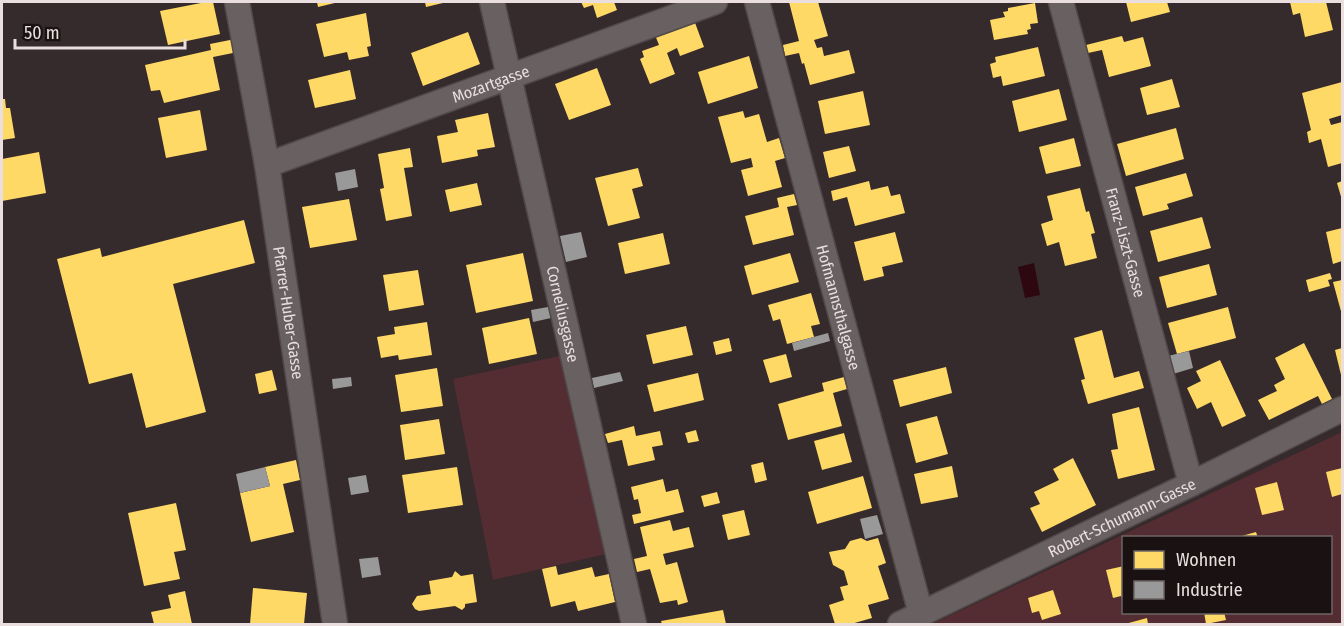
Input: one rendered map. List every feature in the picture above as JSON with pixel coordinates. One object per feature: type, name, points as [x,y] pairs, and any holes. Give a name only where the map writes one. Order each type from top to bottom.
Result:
[{"type":"street","name":"Pfarrer-Huber-Gasse","points":[[237,2],[267,165],[335,624]]},
{"type":"street","name":"Corneliusgasse","points":[[492,2],[634,624]]},
{"type":"street","name":"Mozartgasse","points":[[267,165],[715,2]]},
{"type":"street","name":"Hofmannsthalgasse","points":[[758,2],[921,614]]},
{"type":"street","name":"Franz-Liszt-Gasse","points":[[1061,2],[1191,484]]},
{"type":"street","name":"Robert-Schumann-Gasse","points":[[900,624],[1342,409]]},
{"type":"shaded area","points":[[1034,263],[1040,295],[1025,298],[1018,267]]},
{"type":"shaded area","points":[[564,355],[606,554],[493,580],[453,379]]},
{"type":"shaded area","points":[[1342,432],[1342,624],[932,624]]},
{"type":"building: Wohnen","points":[[213,2],[220,34],[168,45],[160,11]]},
{"type":"building: Wohnen","points":[[317,2],[339,2],[318,7]]},
{"type":"building: Wohnen","points":[[425,2],[447,2],[426,7]]},
{"type":"building: Wohnen","points":[[581,2],[614,2],[617,10],[597,18],[593,5],[584,8]]},
{"type":"building: Wohnen","points":[[789,2],[818,2],[828,36],[814,40],[817,48],[822,47],[824,56],[849,50],[855,73],[810,85],[799,53],[785,56],[783,45],[799,41]]},
{"type":"building: Wohnen","points":[[1126,2],[1167,2],[1170,12],[1131,22]]},
{"type":"building: Wohnen","points":[[1290,2],[1326,2],[1333,30],[1305,37],[1300,13],[1293,15]]},
{"type":"building: Wohnen","points":[[1035,3],[1038,23],[1030,24],[1031,29],[1027,30],[1028,34],[994,40],[990,20],[1005,17],[1003,12],[1008,11],[1008,8]]},
{"type":"building: Wohnen","points":[[366,13],[371,46],[367,47],[369,56],[349,60],[347,52],[324,57],[316,24]]},
{"type":"building: Wohnen","points":[[694,20],[704,47],[680,56],[677,48],[667,53],[675,74],[650,84],[640,59],[644,57],[642,51],[659,45],[655,35]]},
{"type":"building: Wohnen","points":[[468,32],[480,64],[423,86],[411,53]]},
{"type":"building: Wohnen","points":[[1122,36],[1124,42],[1143,37],[1151,66],[1109,77],[1102,50],[1088,53],[1086,45]]},
{"type":"building: Wohnen","points":[[235,39],[238,52],[213,57],[220,90],[164,103],[160,90],[151,91],[145,65],[211,50],[210,44]]},
{"type":"building: Wohnen","points":[[1038,47],[1045,76],[1003,86],[1001,76],[993,78],[990,64],[996,62],[995,57]]},
{"type":"building: Wohnen","points":[[749,56],[758,88],[708,104],[698,72]]},
{"type":"building: Wohnen","points":[[597,68],[611,105],[569,120],[555,84]]},
{"type":"building: Wohnen","points":[[350,70],[356,99],[315,108],[308,80]]},
{"type":"building: Wohnen","points":[[1172,79],[1180,107],[1147,115],[1140,88]]},
{"type":"building: Wohnen","points":[[1342,82],[1342,115],[1329,119],[1331,125],[1342,122],[1342,163],[1328,167],[1321,139],[1309,143],[1307,132],[1311,130],[1302,93]]},
{"type":"building: Wohnen","points":[[1059,89],[1067,120],[1019,132],[1012,101]]},
{"type":"building: Wohnen","points":[[863,91],[870,125],[825,134],[818,101]]},
{"type":"building: Wohnen","points":[[2,99],[5,99],[6,108],[10,108],[15,138],[2,140]]},
{"type":"building: Wohnen","points":[[200,110],[207,150],[166,158],[158,118]]},
{"type":"building: Wohnen","points":[[743,111],[745,118],[759,114],[767,142],[779,138],[785,158],[775,161],[782,187],[748,196],[741,170],[753,167],[751,158],[731,163],[718,117]]},
{"type":"building: Wohnen","points":[[488,113],[495,147],[477,150],[478,156],[442,163],[437,136],[458,132],[455,120]]},
{"type":"building: Wohnen","points":[[1176,128],[1184,159],[1126,176],[1117,144]]},
{"type":"building: Wohnen","points":[[1074,138],[1081,166],[1046,174],[1039,147]]},
{"type":"building: Wohnen","points":[[849,146],[856,171],[829,178],[823,152]]},
{"type":"building: Wohnen","points":[[410,148],[413,167],[404,168],[412,216],[386,221],[380,189],[384,188],[378,154]]},
{"type":"building: Wohnen","points":[[39,152],[46,193],[2,201],[2,159]]},
{"type":"building: Wohnen","points":[[638,168],[643,186],[632,189],[640,218],[608,226],[595,178]]},
{"type":"building: Wohnen","points":[[1186,173],[1193,196],[1167,204],[1169,209],[1143,216],[1135,187]]},
{"type":"building: Wohnen","points":[[869,181],[871,190],[888,186],[891,196],[900,194],[905,213],[855,226],[847,197],[833,201],[831,191]]},
{"type":"building: Wohnen","points":[[1342,181],[1342,200],[1337,183]]},
{"type":"building: Wohnen","points":[[477,183],[482,205],[450,212],[445,190]]},
{"type":"building: Wohnen","points":[[1080,188],[1086,212],[1089,211],[1095,233],[1091,234],[1097,258],[1065,266],[1059,242],[1047,246],[1041,224],[1053,220],[1047,196]]},
{"type":"building: Wohnen","points":[[794,194],[797,205],[787,207],[794,235],[753,245],[745,216],[779,207],[777,198]]},
{"type":"building: Wohnen","points":[[349,199],[357,240],[310,248],[302,207]]},
{"type":"building: Wohnen","points":[[1202,217],[1211,248],[1158,262],[1150,231]]},
{"type":"building: Wohnen","points":[[244,220],[255,263],[173,284],[206,412],[146,428],[132,373],[89,384],[57,259],[100,248],[102,257]]},
{"type":"building: Wohnen","points":[[1342,228],[1342,261],[1333,264],[1326,232]]},
{"type":"building: Wohnen","points":[[895,232],[903,262],[882,267],[884,276],[864,281],[854,242]]},
{"type":"building: Wohnen","points":[[663,233],[670,264],[625,274],[618,243]]},
{"type":"building: Wohnen","points":[[523,253],[533,301],[476,313],[466,265]]},
{"type":"building: Wohnen","points":[[790,253],[799,282],[752,295],[744,266]]},
{"type":"building: Wohnen","points":[[1209,264],[1217,295],[1167,308],[1159,277]]},
{"type":"building: Wohnen","points":[[418,270],[424,305],[389,311],[383,275]]},
{"type":"building: Wohnen","points":[[1330,273],[1332,279],[1328,280],[1330,286],[1309,292],[1306,280]]},
{"type":"building: Wohnen","points":[[1342,280],[1342,315],[1333,282]]},
{"type":"building: Wohnen","points":[[811,293],[820,324],[811,326],[814,337],[787,344],[780,319],[773,321],[768,305]]},
{"type":"building: Wohnen","points":[[1228,307],[1236,338],[1177,354],[1168,323]]},
{"type":"building: Wohnen","points":[[529,318],[537,354],[489,364],[482,328]]},
{"type":"building: Wohnen","points":[[427,322],[432,355],[399,360],[398,355],[381,358],[377,337],[395,334],[394,327]]},
{"type":"building: Wohnen","points":[[686,326],[693,355],[653,364],[646,335]]},
{"type":"building: Wohnen","points":[[1102,330],[1114,378],[1139,371],[1144,388],[1088,404],[1081,380],[1085,379],[1074,338]]},
{"type":"building: Wohnen","points":[[729,338],[732,351],[716,355],[713,342]]},
{"type":"building: Wohnen","points":[[1304,343],[1332,399],[1322,404],[1318,396],[1269,420],[1258,400],[1277,391],[1274,385],[1285,379],[1275,358]]},
{"type":"building: Wohnen","points":[[1342,348],[1342,379],[1335,350]]},
{"type":"building: Wohnen","points":[[786,354],[792,377],[770,383],[763,360]]},
{"type":"building: Wohnen","points":[[1220,360],[1246,416],[1222,427],[1211,402],[1197,409],[1187,388],[1201,381],[1196,371]]},
{"type":"building: Wohnen","points":[[946,367],[952,393],[900,407],[893,380]]},
{"type":"building: Wohnen","points":[[437,368],[443,406],[401,412],[395,375]]},
{"type":"building: Wohnen","points":[[272,370],[277,390],[259,394],[255,374]]},
{"type":"building: Wohnen","points":[[698,373],[704,400],[654,412],[647,385]]},
{"type":"building: Wohnen","points":[[844,377],[847,389],[833,393],[842,426],[788,440],[778,404],[824,391],[822,383]]},
{"type":"building: Wohnen","points":[[1139,407],[1155,470],[1118,479],[1111,450],[1118,449],[1112,414]]},
{"type":"building: Wohnen","points":[[937,416],[948,454],[916,463],[906,424]]},
{"type":"building: Wohnen","points":[[439,419],[445,454],[405,460],[400,425]]},
{"type":"building: Wohnen","points":[[634,426],[636,436],[660,431],[663,445],[652,447],[655,460],[628,466],[622,440],[608,443],[605,434]]},
{"type":"building: Wohnen","points":[[696,430],[699,441],[688,443],[685,433]]},
{"type":"building: Wohnen","points":[[844,433],[852,462],[822,470],[814,441]]},
{"type":"building: Wohnen","points":[[1073,458],[1096,505],[1042,532],[1030,508],[1040,504],[1034,492],[1059,480],[1053,469]]},
{"type":"building: Wohnen","points":[[296,460],[300,480],[283,484],[294,532],[251,542],[240,493],[270,486],[265,467]]},
{"type":"building: Wohnen","points":[[763,462],[767,480],[755,483],[751,465]]},
{"type":"building: Wohnen","points":[[952,466],[958,497],[921,504],[914,474]]},
{"type":"building: Wohnen","points":[[457,467],[463,505],[408,513],[402,475]]},
{"type":"building: Wohnen","points":[[1342,468],[1342,494],[1332,497],[1326,472]]},
{"type":"building: Wohnen","points":[[863,476],[872,508],[817,524],[808,492]]},
{"type":"building: Wohnen","points":[[663,479],[666,492],[678,489],[684,512],[634,524],[632,515],[641,513],[638,499],[634,500],[631,487]]},
{"type":"building: Wohnen","points":[[1277,482],[1284,510],[1262,515],[1255,488]]},
{"type":"building: Wohnen","points":[[717,492],[720,503],[704,507],[701,496]]},
{"type":"building: Wohnen","points":[[176,503],[186,550],[174,552],[180,579],[144,586],[128,513]]},
{"type":"building: Wohnen","points":[[744,510],[750,535],[728,540],[722,515]]},
{"type":"building: Wohnen","points":[[670,520],[673,531],[689,527],[694,547],[663,554],[666,565],[677,562],[688,602],[678,605],[677,600],[660,603],[650,569],[637,572],[634,559],[647,556],[640,527]]},
{"type":"building: Wohnen","points":[[1256,532],[1257,536],[1242,536]]},
{"type":"building: Wohnen","points":[[861,538],[867,541],[878,538],[886,563],[878,566],[889,599],[868,605],[872,618],[851,624],[835,624],[829,605],[844,600],[840,587],[848,585],[844,571],[833,565],[829,552],[845,549],[850,541]]},
{"type":"building: Wohnen","points":[[556,566],[558,575],[592,567],[595,577],[609,574],[615,602],[578,611],[575,601],[551,607],[542,569]]},
{"type":"building: Wohnen","points":[[1122,566],[1122,598],[1121,596],[1113,598],[1106,570]]},
{"type":"building: Wohnen","points":[[455,571],[461,576],[473,574],[477,602],[465,604],[462,610],[455,606],[419,611],[415,609],[412,604],[417,596],[431,594],[429,581],[452,577]]},
{"type":"building: Wohnen","points":[[253,588],[307,593],[304,624],[250,624]]},
{"type":"building: Wohnen","points":[[1053,590],[1061,614],[1042,620],[1039,611],[1032,613],[1028,598]]},
{"type":"building: Wohnen","points":[[185,591],[192,624],[154,624],[151,612],[171,608],[168,595]]},
{"type":"building: Wohnen","points":[[723,610],[726,624],[662,624],[661,621]]},
{"type":"building: Wohnen","points":[[1204,614],[1224,614],[1226,620],[1206,624]]},
{"type":"building: Wohnen","points":[[1147,618],[1148,624],[1125,624]]},
{"type":"building: Industrie","points":[[355,169],[358,187],[338,191],[335,173]]},
{"type":"building: Industrie","points":[[581,232],[587,257],[566,262],[560,236]]},
{"type":"building: Industrie","points":[[548,307],[551,318],[533,322],[531,310]]},
{"type":"building: Industrie","points":[[828,333],[830,341],[794,351],[792,343]]},
{"type":"building: Industrie","points":[[1189,351],[1193,368],[1173,374],[1168,356]]},
{"type":"building: Industrie","points":[[620,372],[623,381],[594,388],[592,378]]},
{"type":"building: Industrie","points":[[351,377],[352,386],[333,389],[332,379]]},
{"type":"building: Industrie","points":[[265,467],[270,486],[240,493],[236,474]]},
{"type":"building: Industrie","points":[[366,475],[369,492],[351,495],[348,478]]},
{"type":"building: Industrie","points":[[877,515],[883,534],[865,539],[860,519]]},
{"type":"building: Industrie","points":[[378,557],[381,575],[362,578],[359,559]]}]
